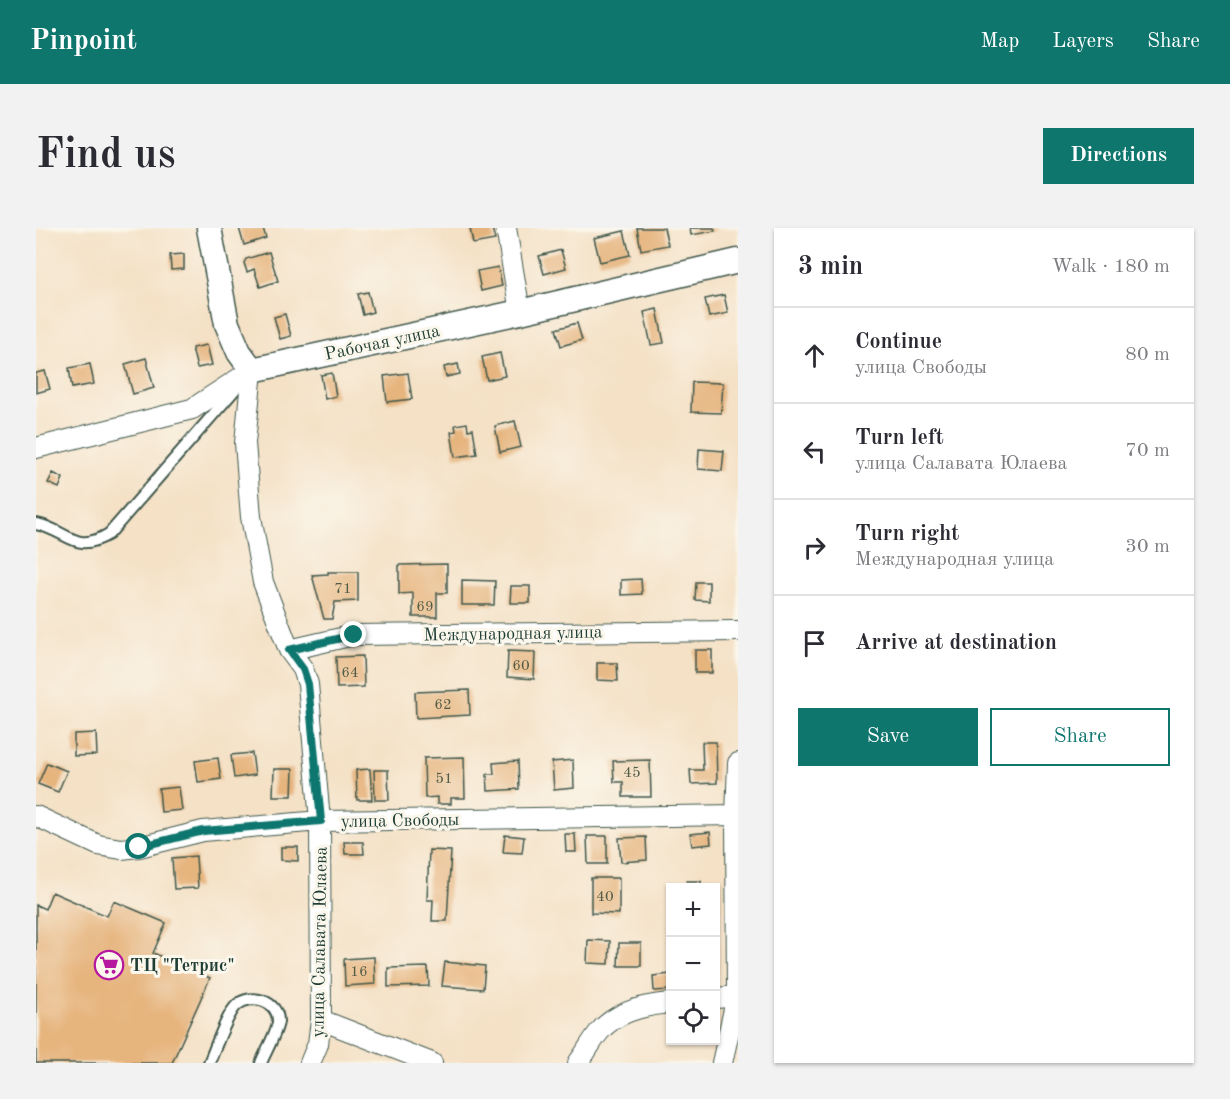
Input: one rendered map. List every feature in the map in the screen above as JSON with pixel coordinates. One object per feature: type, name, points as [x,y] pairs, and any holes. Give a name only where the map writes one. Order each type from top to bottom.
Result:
[{"type":"street","points":[[209,228],[227,324],[239,352],[252,370]]},
{"type":"street","points":[[506,228],[520,312]]},
{"type":"street","name":"Рабочая улица","points":[[36,448],[192,409],[252,370],[520,312],[738,261]]},
{"type":"street","name":"улица Салавата Юлаева","points":[[252,370],[245,443],[251,517],[262,582],[289,650],[303,669],[308,684],[321,821],[321,1020],[318,1044],[310,1063]]},
{"type":"street","name":"Международная улица","points":[[289,650],[354,635],[738,631]]},
{"type":"street","points":[[722,1063],[738,996],[738,763]]},
{"type":"street","name":"улица Свободы","points":[[36,816],[98,845],[121,849],[139,847],[203,831],[321,821],[737,816]]},
{"type":"street","points":[[720,998],[738,996]]},
{"type":"street","points":[[578,1063],[601,1030],[620,1016],[648,1005],[666,1003]]},
{"type":"street","points":[[321,1020],[432,1063]]},
{"type":"lane","points":[[36,524],[80,543],[95,542],[109,534],[252,370]]},
{"type":"lane","points":[[208,1063],[234,1006],[244,1000],[257,998],[269,1003],[276,1011],[279,1022],[261,1063]]},
{"type":"building","points":[[239,228],[263,228],[266,238],[244,245]]},
{"type":"building","points":[[470,228],[492,228],[495,240],[473,244]]},
{"type":"building","points":[[637,228],[664,228],[668,245],[641,250]]},
{"type":"building","points":[[690,228],[714,228],[715,231],[691,235]]},
{"type":"building","points":[[624,231],[630,255],[600,262],[594,238]]},
{"type":"building","points":[[561,250],[566,268],[544,274],[539,256]]},
{"type":"building","points":[[269,252],[278,281],[260,287],[254,269],[247,272],[244,263],[246,259]]},
{"type":"building","points":[[184,254],[184,269],[171,270],[170,255]]},
{"type":"building","points":[[498,267],[502,286],[481,291],[477,271]]},
{"type":"building","points":[[368,292],[373,312],[363,315],[358,294]]},
{"type":"building","points":[[724,295],[728,313],[709,317],[705,299]]},
{"type":"building","points":[[657,309],[664,343],[651,345],[644,312]]},
{"type":"building","points":[[285,314],[291,336],[280,339],[274,317]]},
{"type":"building","points":[[577,323],[582,340],[561,346],[556,329]]},
{"type":"building","points":[[207,345],[212,365],[197,368],[192,348]]},
{"type":"building","points":[[500,353],[505,376],[487,380],[482,357]]},
{"type":"building","points":[[146,358],[154,388],[133,394],[125,364]]},
{"type":"building","points":[[90,364],[94,384],[72,388],[69,368]]},
{"type":"building","points":[[458,364],[460,374],[446,377],[444,367]]},
{"type":"building","points":[[45,371],[50,389],[36,393],[36,373]]},
{"type":"building","points":[[332,373],[336,396],[325,399],[321,375]]},
{"type":"building","points":[[408,373],[412,399],[387,402],[384,376]]},
{"type":"building","points":[[692,382],[723,383],[721,413],[691,412]]},
{"type":"building","points":[[515,421],[521,447],[500,452],[495,426]]},
{"type":"building","points":[[467,423],[468,430],[473,429],[477,454],[455,457],[451,432],[456,431],[455,425]]},
{"type":"building","points":[[699,449],[724,451],[722,471],[698,469]]},
{"type":"building","points":[[53,473],[63,478],[59,488],[48,483]]},
{"type":"building","points":[[447,564],[447,593],[437,593],[437,617],[413,617],[413,593],[399,594],[399,565]]},
{"type":"building","points":[[328,572],[358,572],[358,601],[335,602],[332,619],[324,619],[312,575],[328,574]]},
{"type":"building","points":[[641,579],[642,594],[621,595],[621,580]]},
{"type":"building","points":[[462,580],[495,581],[494,605],[462,605]]},
{"type":"building","points":[[696,582],[709,582],[709,601],[695,600]]},
{"type":"building","points":[[511,586],[530,586],[530,603],[510,603]]},
{"type":"building","points":[[695,650],[712,650],[712,673],[695,673]]},
{"type":"building","points":[[508,651],[535,652],[534,679],[507,677]]},
{"type":"building","points":[[363,656],[364,687],[337,688],[336,657]]},
{"type":"building","points":[[597,663],[617,663],[618,681],[597,680]]},
{"type":"building","points":[[469,690],[470,715],[416,718],[415,692]]},
{"type":"building","points":[[96,733],[97,755],[74,756],[74,734]]},
{"type":"building","points":[[702,742],[716,742],[717,783],[691,784],[690,770],[703,770]]},
{"type":"building","points":[[252,753],[255,775],[234,778],[231,755]]},
{"type":"building","points":[[464,757],[465,798],[451,798],[451,804],[437,804],[437,797],[425,798],[424,758]]},
{"type":"building","points":[[218,758],[221,779],[198,782],[195,761]]},
{"type":"building","points":[[573,760],[574,788],[554,790],[552,762]]},
{"type":"building","points":[[650,760],[651,797],[623,797],[623,782],[614,782],[613,761]]},
{"type":"building","points":[[518,761],[519,789],[488,791],[487,774],[494,774],[493,763]]},
{"type":"building","points":[[47,763],[67,771],[58,792],[38,784]]},
{"type":"building","points":[[274,769],[293,769],[292,796],[273,796]]},
{"type":"building","points":[[370,769],[372,800],[357,800],[356,770]]},
{"type":"building","points":[[374,770],[388,770],[389,800],[375,800]]},
{"type":"building","points":[[179,787],[182,810],[161,812],[159,789]]},
{"type":"building","points":[[710,832],[711,844],[692,846],[690,834]]},
{"type":"building","points":[[565,834],[575,834],[576,852],[566,852]]},
{"type":"building","points":[[505,835],[524,837],[522,853],[503,852]]},
{"type":"building","points":[[587,836],[607,836],[607,864],[588,864]]},
{"type":"building","points":[[646,837],[647,860],[621,862],[619,838]]},
{"type":"building","points":[[344,842],[363,842],[364,854],[345,854]]},
{"type":"building","points":[[281,847],[298,847],[298,861],[281,860]]},
{"type":"building","points":[[429,850],[451,851],[447,921],[432,921],[433,900],[427,900]]},
{"type":"building","points":[[196,856],[198,888],[174,889],[172,858]]},
{"type":"building","points":[[591,878],[619,878],[619,914],[591,913]]},
{"type":"building","points":[[687,881],[701,881],[701,883],[687,883]]},
{"type":"building","name":"ТЦ \"Тетрис\"","points":[[52,892],[107,916],[114,901],[166,923],[153,953],[210,978],[172,1063],[36,1063],[36,905],[45,909]]},
{"type":"building","points":[[588,940],[610,941],[609,964],[587,963]]},
{"type":"building","points":[[619,943],[641,943],[641,966],[618,966]]},
{"type":"building","points":[[374,957],[375,984],[345,986],[344,959]]},
{"type":"building","points":[[445,962],[485,966],[483,989],[442,986]]},
{"type":"building","points":[[428,967],[429,986],[388,987],[388,968]]},
{"type":"building","points":[[666,974],[666,990],[654,991],[653,976]]},
{"type":"place","name":"ТЦ \"Тетрис\"","points":[[109,965]]},
{"type":"route","points":[[139,847],[203,831],[321,821],[308,684],[303,669],[289,650],[354,635]]}]
